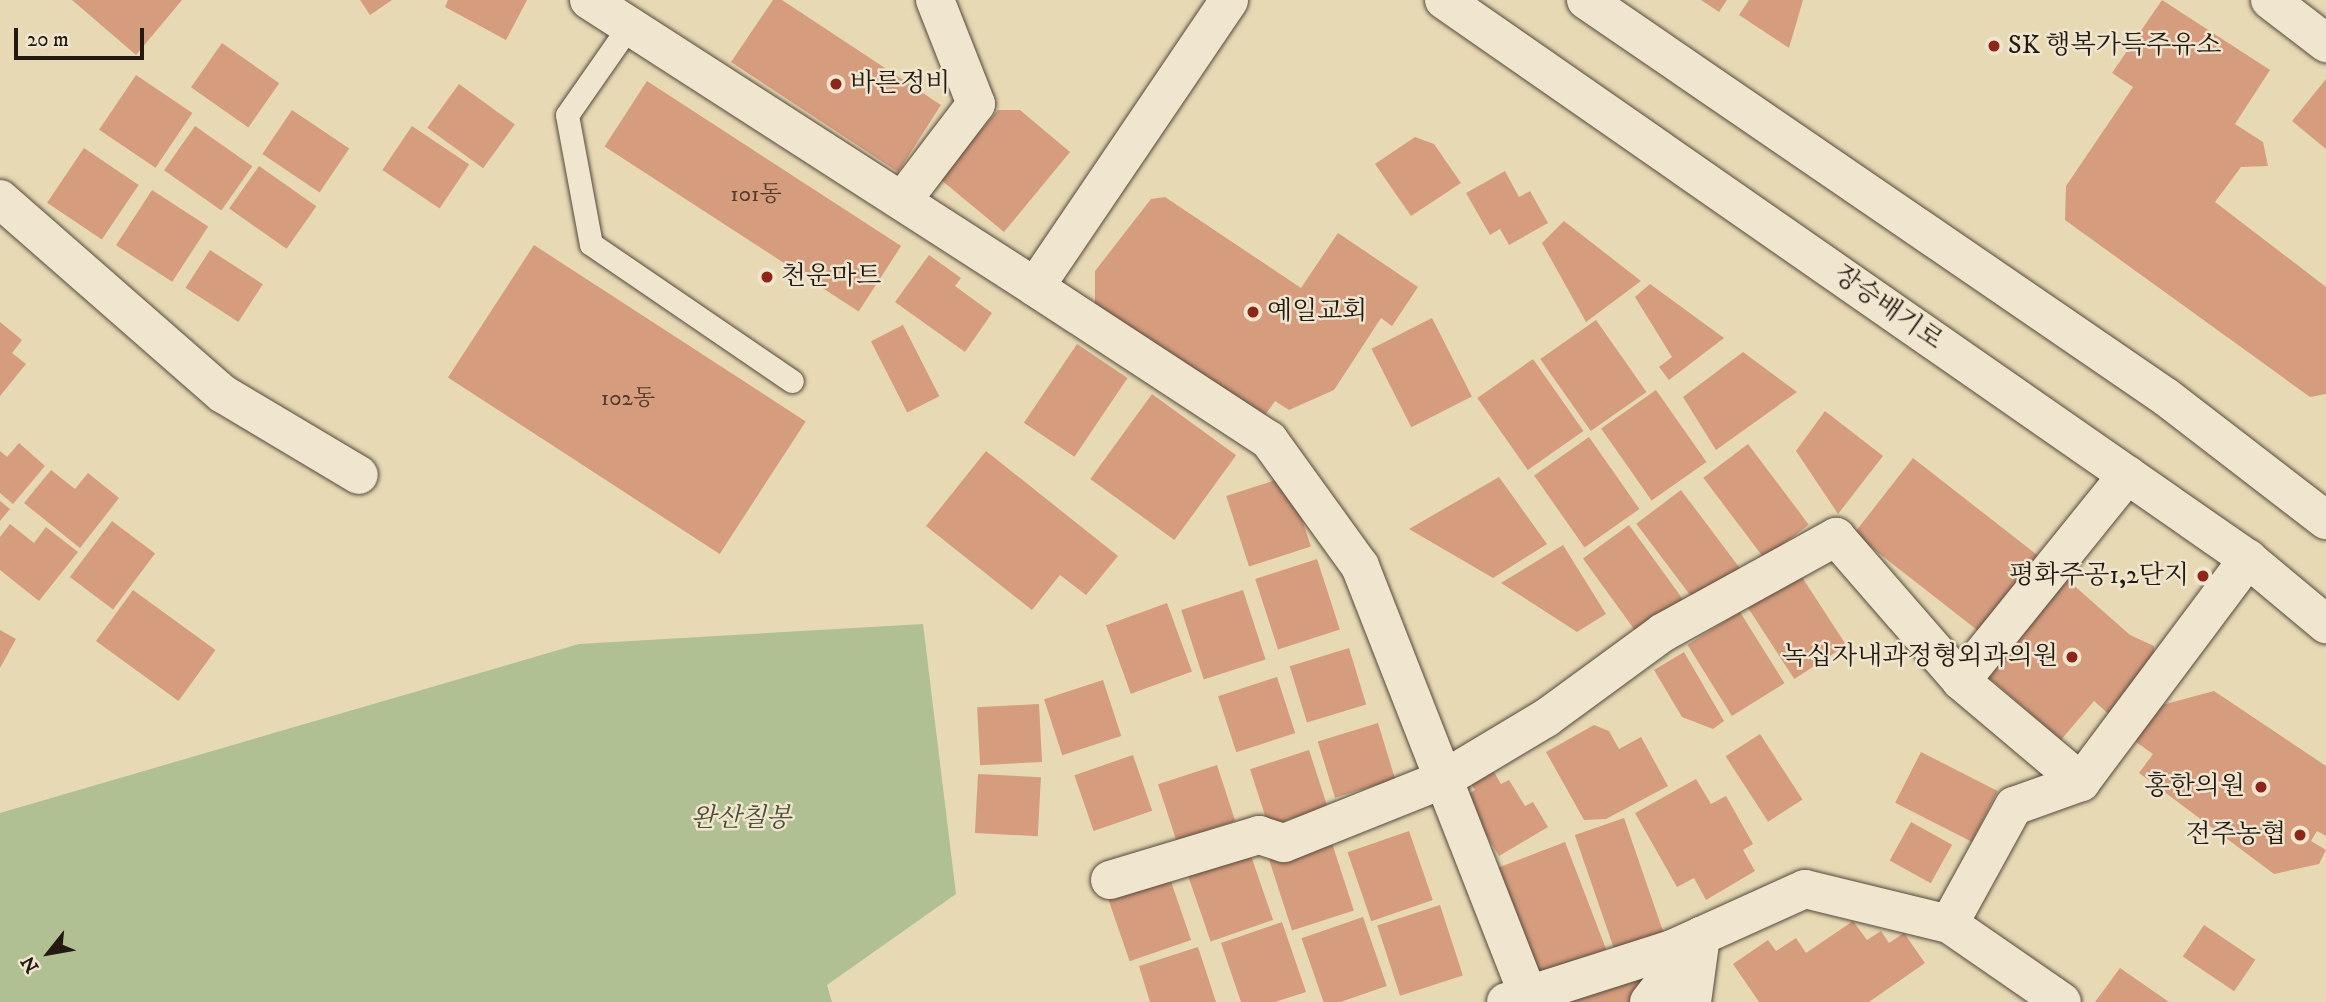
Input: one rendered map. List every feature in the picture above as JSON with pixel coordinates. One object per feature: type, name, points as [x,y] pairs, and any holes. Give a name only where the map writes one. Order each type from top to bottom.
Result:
[{"type":"street","points":[[589,0],[1269,440],[1360,566],[1444,779],[1517,997],[1701,936],[1805,889],[1950,924],[2062,1002]]},
{"type":"street","points":[[901,201],[976,104],[935,0]]},
{"type":"street","points":[[1035,287],[1230,0]]},
{"type":"street","name":"장승배기로","points":[[1444,0],[2248,559],[2326,624]]},
{"type":"street","points":[[1587,0],[2166,397],[2326,520]]},
{"type":"street","points":[[2270,0],[2326,43]]},
{"type":"street","points":[[0,199],[223,394],[359,475]]},
{"type":"street","points":[[1961,681],[2127,475]]},
{"type":"street","points":[[1110,880],[1259,835],[1284,843],[1444,779],[1546,718],[1662,633],[1836,537],[1961,681],[2081,782]]},
{"type":"street","points":[[1950,924],[2014,806],[2081,782],[2248,559]]},
{"type":"street","points":[[1649,1002],[1701,936]]},
{"type":"street","points":[[1692,1002],[1701,936]]},
{"type":"lane","points":[[629,26],[567,115],[591,244],[792,381]]},
{"type":"green space","name":"완산칠봉","points":[[923,624],[956,894],[827,985],[832,1002],[0,1002],[0,813],[579,644]]},
{"type":"building","points":[[72,0],[182,0],[136,55]]},
{"type":"building","points":[[360,0],[392,0],[370,15]]},
{"type":"building","points":[[448,0],[527,0],[506,40],[445,7]]},
{"type":"building","name":"바른정비","points":[[773,0],[782,0],[941,105],[898,172],[731,62]]},
{"type":"building","points":[[1701,0],[1727,0],[1719,12]]},
{"type":"building","points":[[1749,0],[1803,0],[1789,48],[1739,15]]},
{"type":"building","points":[[2162,0],[2270,70],[2235,124],[2263,142],[2268,166],[2241,167],[2215,202],[2326,287],[2326,394],[2310,397],[2065,220],[2066,186],[2133,87],[2112,73]]},
{"type":"building","points":[[222,43],[279,83],[248,127],[191,87]]},
{"type":"building","points":[[136,75],[192,113],[155,168],[99,130]]},
{"type":"building","points":[[2326,79],[2326,149],[2292,121]]},
{"type":"building","points":[[647,81],[901,246],[859,311],[605,146]]},
{"type":"building","points":[[459,84],[515,125],[483,168],[427,128]]},
{"type":"building","points":[[292,110],[349,149],[320,193],[262,154]]},
{"type":"building","points":[[998,110],[1020,110],[1070,152],[1004,232],[940,179]]},
{"type":"building","points":[[195,126],[252,166],[221,210],[164,170]]},
{"type":"building","points":[[412,126],[469,165],[440,209],[382,170]]},
{"type":"building","points":[[1415,137],[1434,144],[1461,183],[1411,216],[1375,164]]},
{"type":"building","points":[[84,148],[139,185],[102,240],[47,203]]},
{"type":"building","points":[[259,166],[316,206],[287,249],[229,209]]},
{"type":"building","points":[[1505,171],[1519,197],[1530,191],[1548,223],[1509,245],[1500,229],[1490,235],[1466,193]]},
{"type":"building","points":[[152,190],[208,226],[172,282],[116,245]]},
{"type":"building","name":"예일교회","points":[[1165,197],[1301,288],[1338,233],[1418,287],[1392,326],[1381,318],[1334,390],[1289,410],[1275,401],[1261,421],[1095,305],[1095,271],[1151,199]]},
{"type":"building","points":[[1564,221],[1641,281],[1586,322],[1542,243]]},
{"type":"building","points":[[534,245],[806,421],[720,554],[448,378]]},
{"type":"building","points":[[210,250],[263,284],[238,322],[185,288]]},
{"type":"building","points":[[929,255],[961,278],[955,286],[992,313],[965,352],[895,302]]},
{"type":"building","points":[[1650,284],[1724,338],[1669,380],[1659,367],[1672,357],[1635,297]]},
{"type":"building","points":[[1432,318],[1472,396],[1411,427],[1371,349]]},
{"type":"building","points":[[1596,320],[1646,392],[1591,431],[1540,359]]},
{"type":"building","points":[[0,322],[22,340],[12,353],[26,364],[0,396]]},
{"type":"building","points":[[903,325],[939,396],[907,413],[871,341]]},
{"type":"building","points":[[1077,344],[1128,378],[1074,457],[1024,423]]},
{"type":"building","points":[[1743,352],[1797,392],[1716,450],[1683,397]]},
{"type":"building","points":[[1533,359],[1583,431],[1528,470],[1477,398]]},
{"type":"building","points":[[1656,390],[1706,462],[1652,501],[1601,428]]},
{"type":"building","points":[[1152,394],[1236,455],[1174,540],[1090,479]]},
{"type":"building","points":[[1825,411],[1883,456],[1838,514],[1796,451]]},
{"type":"building","points":[[1589,437],[1639,509],[1585,548],[1534,475]]},
{"type":"building","points":[[19,443],[45,466],[13,504],[0,493],[0,451],[7,457]]},
{"type":"building","points":[[1748,444],[1809,525],[1764,558],[1703,478]]},
{"type":"building","points":[[986,451],[1118,556],[1086,595],[1060,575],[1032,610],[926,526]]},
{"type":"building","points":[[1913,458],[2038,555],[1978,631],[1854,534]]},
{"type":"building","points":[[51,470],[75,489],[88,473],[119,498],[80,548],[24,503]]},
{"type":"building","points":[[1288,476],[1311,546],[1249,566],[1226,496]]},
{"type":"building","points":[[1499,477],[1547,544],[1493,578],[1409,529]]},
{"type":"building","points":[[1681,490],[1742,571],[1697,604],[1636,524]]},
{"type":"building","points":[[0,501],[10,509],[0,521]]},
{"type":"building","points":[[112,521],[155,553],[113,609],[70,577]]},
{"type":"building","points":[[10,524],[34,543],[46,527],[78,552],[39,601],[0,570],[0,537]]},
{"type":"building","points":[[1629,525],[1688,606],[1642,639],[1583,559]]},
{"type":"building","points":[[1563,545],[1606,614],[1577,632],[1501,583]]},
{"type":"building","points":[[1317,559],[1340,629],[1278,649],[1255,579]]},
{"type":"building","points":[[1800,574],[1846,645],[1794,679],[1748,608]]},
{"type":"building","name":"녹십자내과정형외과의원","points":[[2061,574],[2130,635],[2154,646],[2154,668],[2112,717],[2094,701],[2061,740],[1979,669]]},
{"type":"building","points":[[133,590],[216,650],[178,701],[96,641]]},
{"type":"building","points":[[1243,590],[1266,659],[1204,680],[1181,610]]},
{"type":"building","points":[[1167,603],[1192,672],[1131,694],[1106,625]]},
{"type":"building","points":[[1740,612],[1785,683],[1732,716],[1687,645]]},
{"type":"building","points":[[0,630],[16,639],[0,668]]},
{"type":"building","points":[[1349,648],[1366,704],[1307,723],[1290,666]]},
{"type":"building","points":[[1684,652],[1724,721],[1713,729],[1682,717],[1654,670]]},
{"type":"building","points":[[1277,677],[1295,733],[1236,752],[1218,696]]},
{"type":"building","points":[[1103,680],[1121,736],[1062,755],[1044,699]]},
{"type":"building","points":[[2214,691],[2326,766],[2326,836],[2317,831],[2311,841],[2326,850],[2319,864],[2274,874],[2139,773],[2153,754],[2129,737],[2151,708]]},
{"type":"building","points":[[1039,704],[1042,762],[980,765],[977,707]]},
{"type":"building","points":[[1378,723],[1395,779],[1335,798],[1318,741]]},
{"type":"building","points":[[1594,725],[1609,731],[1619,749],[1641,737],[1668,786],[1606,819],[1584,820],[1546,752]]},
{"type":"building","points":[[1760,734],[1802,799],[1768,822],[1726,756]]},
{"type":"building","points":[[1309,750],[1328,807],[1269,826],[1250,769]]},
{"type":"building","points":[[1921,752],[1998,791],[1972,842],[1895,803]]},
{"type":"building","points":[[1133,755],[1152,811],[1094,831],[1074,775]]},
{"type":"building","points":[[1217,765],[1235,821],[1176,840],[1158,784]]},
{"type":"building","points":[[1490,765],[1501,784],[1509,780],[1525,806],[1533,802],[1548,827],[1499,856],[1463,797],[1475,790],[1468,779]]},
{"type":"building","points":[[978,774],[1041,777],[1038,836],[975,833]]},
{"type":"building","points":[[1696,779],[1711,804],[1726,796],[1753,844],[1743,850],[1755,871],[1706,900],[1694,878],[1677,887],[1635,813]]},
{"type":"building","points":[[1624,818],[1663,931],[1614,948],[1575,835]]},
{"type":"building","points":[[1911,822],[1952,845],[1931,883],[1890,860]]},
{"type":"building","points":[[1409,831],[1433,900],[1371,921],[1348,852]]},
{"type":"building","points":[[1331,840],[1354,910],[1292,930],[1269,860]]},
{"type":"building","points":[[1565,842],[1606,949],[1532,978],[1490,871]]},
{"type":"building","points":[[1249,850],[1273,920],[1211,941],[1187,871]]},
{"type":"building","points":[[1167,870],[1191,940],[1130,961],[1106,891]]},
{"type":"building","points":[[1440,905],[1463,975],[1400,996],[1377,925]]},
{"type":"building","points":[[1363,917],[1387,986],[1340,1002],[1324,1002],[1302,938]]},
{"type":"building","points":[[1853,921],[1867,940],[1881,931],[1889,943],[1904,933],[1925,963],[1869,1002],[1759,1002],[1733,964],[1768,940],[1776,951],[1796,938],[1806,953]]},
{"type":"building","points":[[1282,922],[1306,992],[1275,1002],[1241,1002],[1221,943]]},
{"type":"building","points":[[2204,925],[2255,960],[2234,991],[2183,957]]},
{"type":"building","points":[[1198,947],[1216,1002],[1150,1002],[1139,966]]},
{"type":"building","points":[[2120,968],[2169,1002],[2095,1002]]},
{"type":"building","points":[[1640,976],[1649,981],[1635,1002],[1562,1002]]},
{"type":"place","name":"SK 행복가득주유소","points":[[1994,46]]},
{"type":"place","name":"바른정비","points":[[836,84]]},
{"type":"place","name":"천운마트","points":[[767,277]]},
{"type":"place","name":"예일교회","points":[[1253,312]]},
{"type":"place","name":"평화주공1,2단지","points":[[2203,576]]},
{"type":"place","name":"녹십자내과정형외과의원","points":[[2072,657]]},
{"type":"place","name":"홍한의원","points":[[2261,787]]},
{"type":"place","name":"전주농협","points":[[2300,835]]}]
